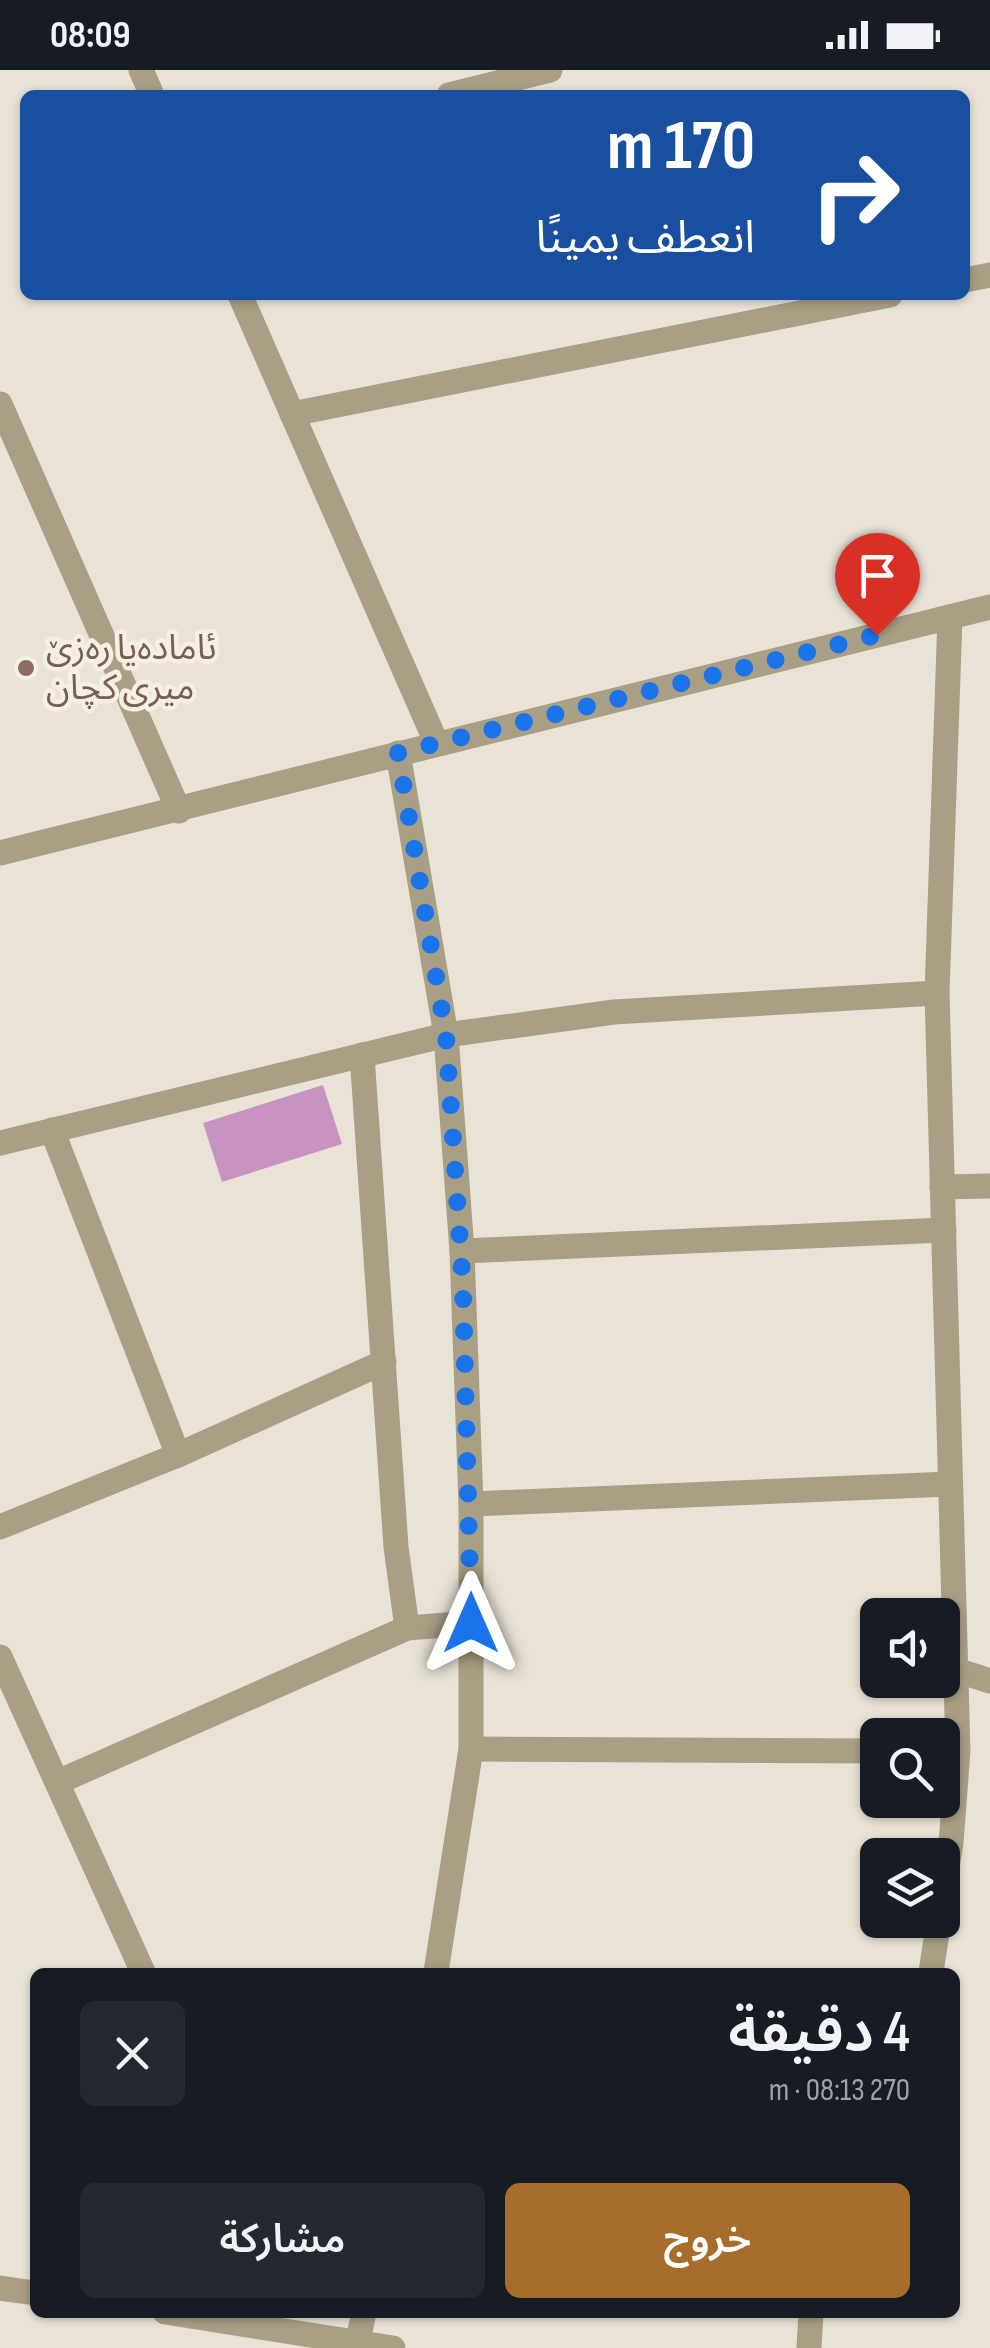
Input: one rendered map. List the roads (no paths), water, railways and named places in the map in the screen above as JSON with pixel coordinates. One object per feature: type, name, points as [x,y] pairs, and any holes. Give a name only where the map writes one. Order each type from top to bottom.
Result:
[{"type":"street","points":[[469,90],[550,70]]},
{"type":"street","points":[[242,300],[436,742]]},
{"type":"street","points":[[292,414],[865,300]]},
{"type":"street","points":[[0,404],[179,810]]},
{"type":"street","points":[[0,852],[990,607]]},
{"type":"street","points":[[950,617],[937,993],[954,1598]]},
{"type":"street","points":[[398,753],[446,1035],[462,1251],[470,1504],[471,1749],[437,1968]]},
{"type":"street","points":[[0,1143],[446,1035],[614,1012],[937,993]]},
{"type":"street","points":[[362,1055],[396,1548],[407,1628]]},
{"type":"street","points":[[52,1130],[178,1454]]},
{"type":"street","points":[[942,1187],[990,1186]]},
{"type":"street","points":[[462,1251],[944,1230]]},
{"type":"street","points":[[0,1527],[178,1454],[384,1362]]},
{"type":"street","points":[[470,1504],[950,1484]]},
{"type":"street","points":[[58,1782],[407,1628],[471,1623]]},
{"type":"street","points":[[0,1657],[141,1968]]},
{"type":"street","points":[[960,1671],[990,1681]]},
{"type":"street","points":[[471,1749],[860,1751]]},
{"type":"street","points":[[931,1968],[936,1938]]},
{"type":"street","points":[[0,2288],[30,2292]]},
{"type":"street","points":[[237,2318],[273,2321],[393,2348]]},
{"type":"street","points":[[358,2341],[363,2318]]},
{"type":"street","points":[[809,2348],[811,2318]]},
{"type":"place","name":"ئامادەيا رەزێ ميرى كچان","points":[[26,668]]}]
